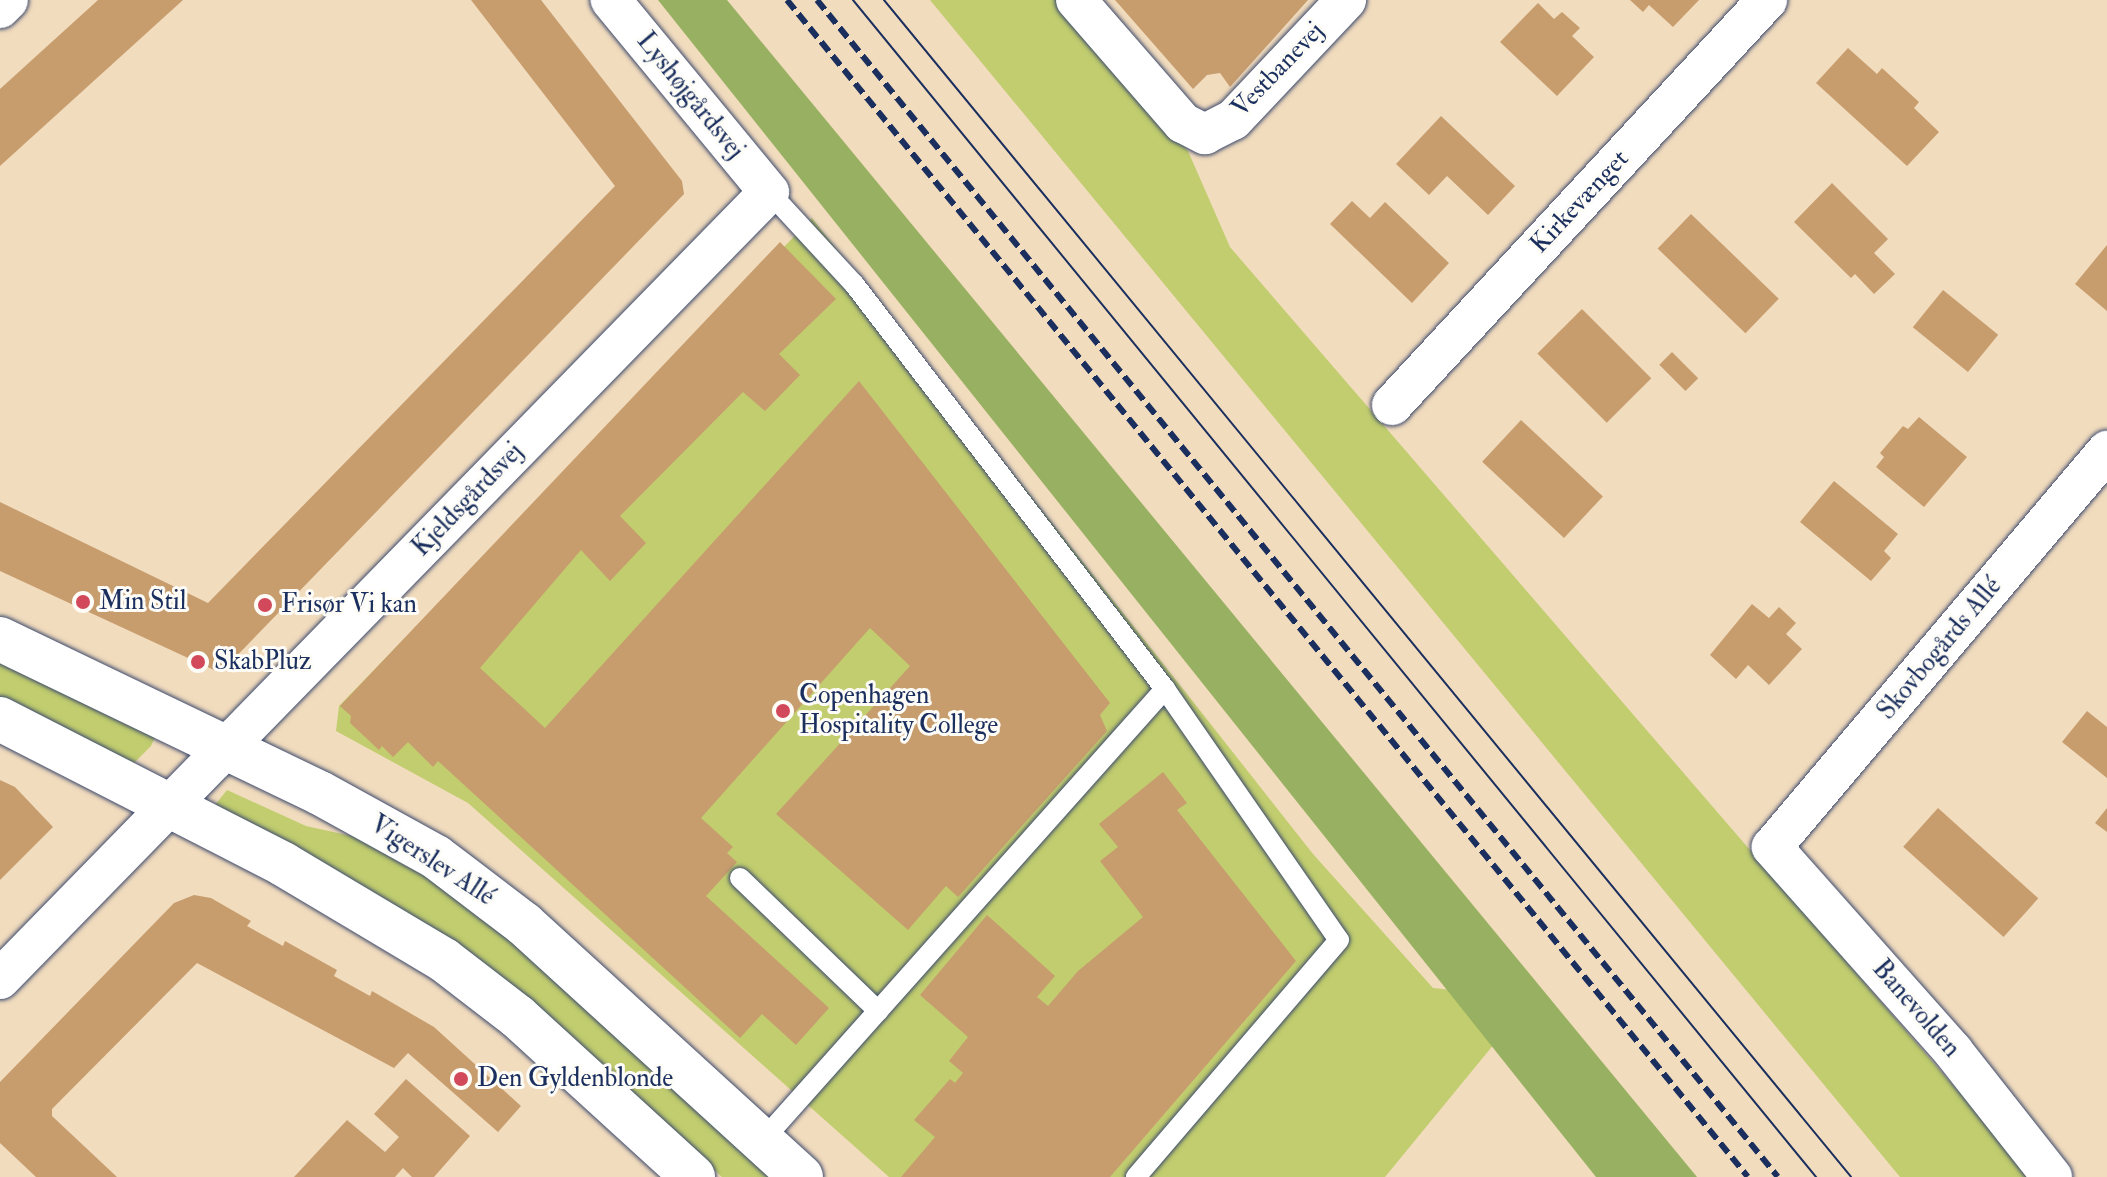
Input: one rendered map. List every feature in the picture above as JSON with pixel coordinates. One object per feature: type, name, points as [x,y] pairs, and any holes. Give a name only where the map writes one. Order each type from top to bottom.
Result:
[{"type":"street","points":[[0,8],[8,0]]},
{"type":"street","name":"Lyshøjgårdsvej","points":[[611,0],[769,192]]},
{"type":"street","name":"Vestbanevej","points":[[1076,0],[1183,123],[1205,134],[1233,120],[1346,0]]},
{"type":"street","name":"Kirkevænget","points":[[1392,405],[1767,0]]},
{"type":"street","name":"Kjeldsgårdsvej","points":[[0,979],[769,192]]},
{"type":"street","name":"Skovbogårds Allé","points":[[1772,847],[2107,451]]},
{"type":"street","name":"Vigerslev Allé","points":[[0,639],[359,813],[461,874],[524,924],[801,1177]]},
{"type":"street","points":[[0,719],[283,864],[444,960],[518,1017],[693,1177]]},
{"type":"street","name":"Banevolden","points":[[1772,847],[1953,1051],[2052,1177]]},
{"type":"lane","points":[[769,192],[854,284],[1165,689],[1339,940],[1136,1177]]},
{"type":"lane","points":[[762,1141],[1165,689]]},
{"type":"lane","points":[[740,878],[878,1011]]},
{"type":"green space","points":[[658,0],[727,0],[1697,1177],[1596,1177]]},
{"type":"green space","points":[[930,0],[1057,0],[1188,151],[1230,247],[2032,1177],[1900,1177]]},
{"type":"green space","name":"Copenhagen Hospitality College","points":[[812,218],[1313,854],[1433,988],[1491,994],[1513,1021],[1385,1177],[889,1177],[468,803],[336,731],[339,706]]},
{"type":"green space","points":[[0,659],[156,735],[151,746],[133,764],[0,698]]},
{"type":"green space","points":[[227,790],[306,826],[365,839],[460,895],[775,1177],[722,1177],[538,1011],[215,805]]},
{"type":"building","points":[[98,0],[183,0],[0,166],[0,89]]},
{"type":"building","points":[[471,0],[541,0],[682,181],[684,194],[227,666],[214,670],[0,571],[0,502],[208,603],[615,186]]},
{"type":"building","points":[[1115,0],[1308,0],[1230,87],[1220,73],[1207,75],[1193,89]]},
{"type":"building","points":[[1630,0],[1699,0],[1673,27],[1649,5],[1643,12]]},
{"type":"building","points":[[1538,3],[1554,19],[1562,12],[1580,28],[1572,36],[1594,57],[1557,96],[1500,42]]},
{"type":"building","points":[[1848,48],[1877,74],[1882,68],[1919,102],[1914,108],[1939,132],[1907,166],[1816,83]]},
{"type":"building","points":[[1441,116],[1515,186],[1488,215],[1447,176],[1429,195],[1396,164]]},
{"type":"building","points":[[1832,183],[1888,239],[1874,253],[1895,274],[1874,294],[1855,274],[1851,278],[1794,222]]},
{"type":"building","points":[[1352,201],[1370,218],[1385,202],[1449,263],[1412,303],[1330,224]]},
{"type":"building","points":[[1691,214],[1779,299],[1745,333],[1658,249]]},
{"type":"building","points":[[780,242],[836,299],[779,354],[800,375],[765,411],[743,392],[620,516],[646,543],[610,581],[581,550],[480,668],[545,728],[859,381],[1110,703],[1100,715],[1107,731],[958,897],[946,886],[908,930],[776,814],[910,666],[870,628],[701,818],[733,847],[727,853],[737,862],[706,896],[829,1008],[796,1045],[762,1014],[740,1038],[438,761],[433,767],[408,742],[393,757],[382,746],[379,750],[350,723],[351,716],[340,706]]},
{"type":"building","points":[[2107,245],[2107,311],[2075,284]]},
{"type":"building","points":[[1943,290],[1998,335],[1968,372],[1913,327]]},
{"type":"building","points":[[1582,309],[1651,378],[1607,423],[1537,354]]},
{"type":"building","points":[[1672,352],[1698,378],[1685,391],[1659,365]]},
{"type":"building","points":[[1919,417],[1967,457],[1924,507],[1876,467],[1884,457],[1880,453],[1903,426],[1908,429]]},
{"type":"building","points":[[1521,420],[1603,496],[1564,538],[1482,462]]},
{"type":"building","points":[[1834,481],[1898,534],[1884,551],[1891,558],[1871,581],[1800,522]]},
{"type":"building","points":[[1752,604],[1769,618],[1779,607],[1796,623],[1786,634],[1802,649],[1769,685],[1748,665],[1736,679],[1710,655]]},
{"type":"building","points":[[2087,711],[2107,727],[2107,778],[2062,742]]},
{"type":"building","points":[[1163,772],[1187,803],[1177,810],[1296,961],[1110,1177],[901,1177],[935,1137],[914,1120],[950,1079],[955,1083],[963,1073],[949,1061],[968,1037],[920,995],[987,915],[1055,976],[1037,997],[1048,1006],[1078,971],[1143,917],[1100,861],[1118,847],[1099,824]]},
{"type":"building","points":[[0,780],[15,787],[53,827],[0,880]]},
{"type":"building","points":[[1938,808],[2038,898],[2004,937],[1903,847]]},
{"type":"building","points":[[2107,808],[2107,832],[2095,823]]},
{"type":"building","points":[[194,895],[211,898],[251,921],[247,926],[283,946],[285,941],[337,970],[334,976],[370,996],[372,991],[434,1027],[521,1106],[498,1132],[408,1053],[394,1068],[197,963],[52,1109],[52,1116],[117,1177],[36,1177],[0,1143],[0,1082],[174,903]]},
{"type":"building","points":[[406,1079],[470,1136],[434,1177],[412,1177],[403,1168],[395,1177],[294,1177],[347,1120],[385,1152],[399,1137],[374,1114]]},
{"type":"tram line","points":[[853,0],[1816,1177]]},
{"type":"tram line","points":[[884,0],[1851,1177]]},
{"type":"railway","points":[[787,0],[1748,1177]]},
{"type":"railway","points":[[817,0],[1778,1177]]},
{"type":"place","name":"Min Stil","points":[[83,602]]},
{"type":"place","name":"Frisør Vi kan","points":[[265,605]]},
{"type":"place","name":"SkabPluz","points":[[198,662]]},
{"type":"place","name":"Copenhagen Hospitality College","points":[[783,711]]},
{"type":"place","name":"Den Gyldenblonde","points":[[461,1079]]}]
